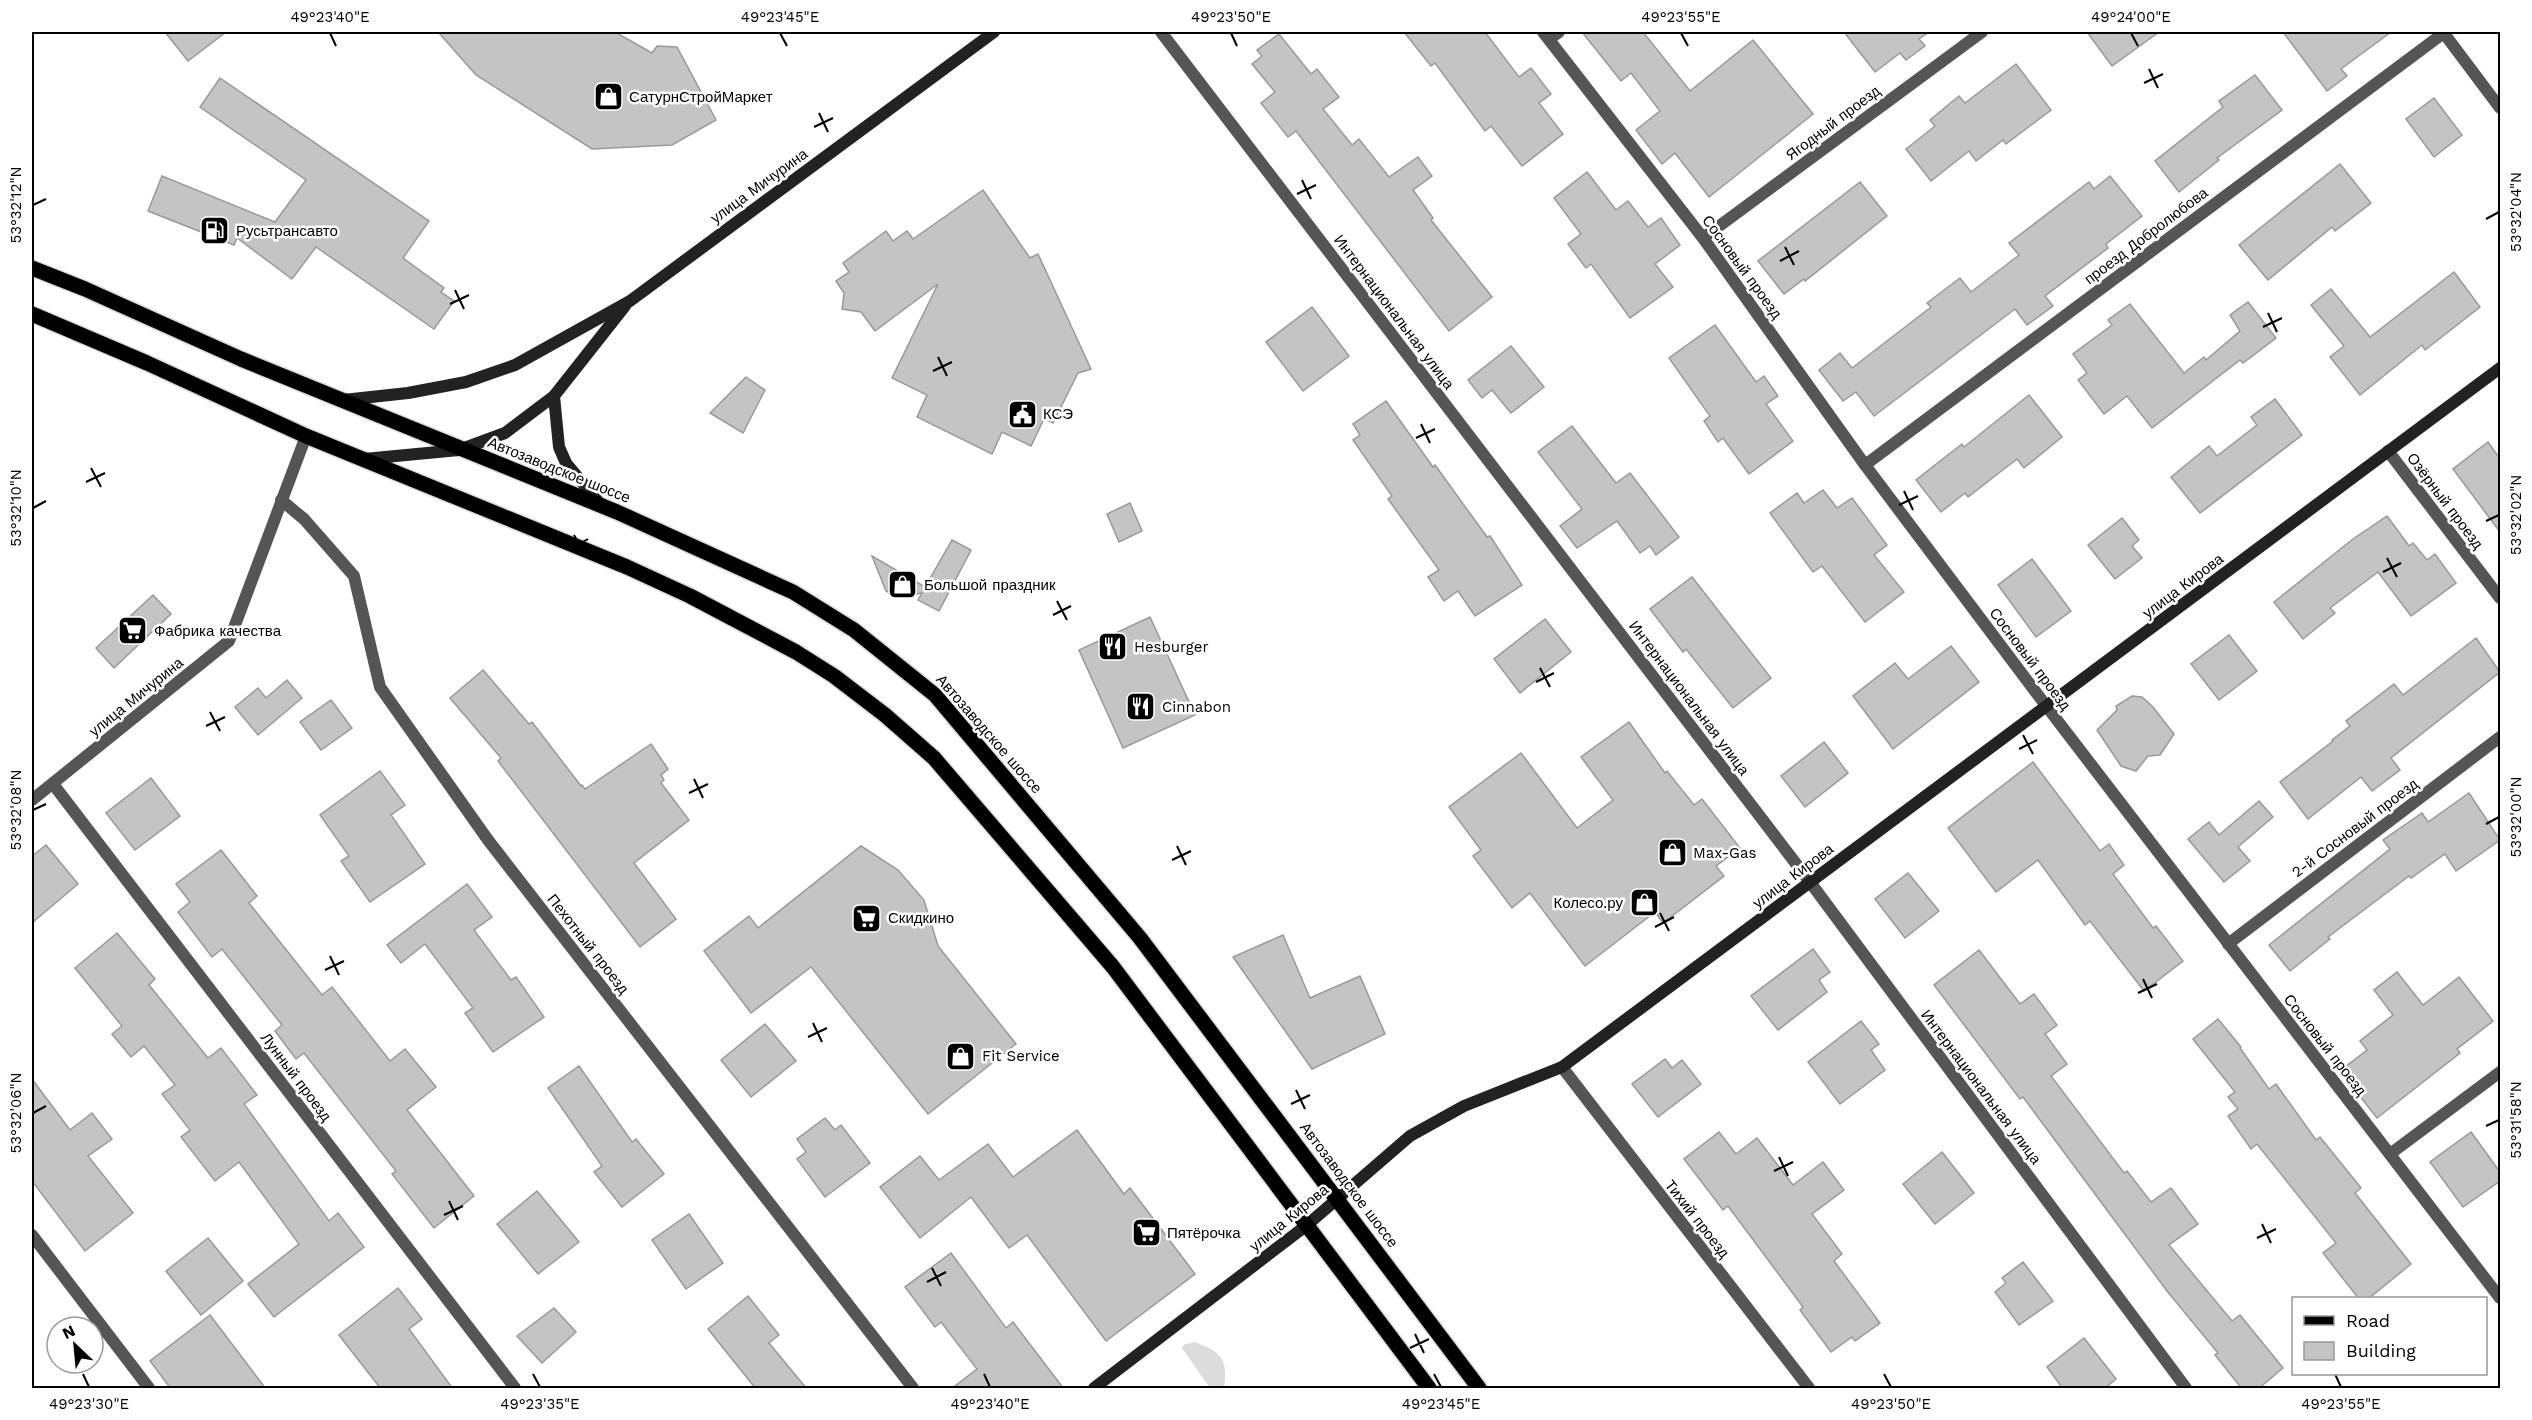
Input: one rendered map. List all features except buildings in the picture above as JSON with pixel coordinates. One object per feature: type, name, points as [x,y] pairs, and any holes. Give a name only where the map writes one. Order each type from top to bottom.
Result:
[{"type":"main road","name":"Автозаводское шоссе","points":[[32,268],[459,450],[603,507],[793,592],[854,630],[935,695],[1140,938],[1479,1389]]},
{"type":"main road","points":[[32,314],[147,363],[306,436],[627,567],[690,596],[796,652],[834,676],[885,715],[934,758],[1113,967],[1429,1389]]},
{"type":"street","name":"улица Мичурина","points":[[342,400],[408,393],[466,382],[515,364],[630,301],[994,32]]},
{"type":"street","name":"Интернациональная улица","points":[[1161,32],[1810,882],[2186,1389]]},
{"type":"street","name":"Ягодный проезд","points":[[1703,238],[1982,32]]},
{"type":"street","points":[[2444,32],[2500,108]]},
{"type":"street","name":"проезд Добролюбова","points":[[1866,465],[2444,32]]},
{"type":"street","name":"Сосновый проезд","points":[[1550,34],[1703,238],[1866,465],[2047,707],[2500,1298]]},
{"type":"street","name":"улица Мичурина","points":[[360,459],[402,457],[459,450],[505,433],[554,396],[577,364],[630,301]]},
{"type":"street","name":"улица Кирова","points":[[1094,1389],[1306,1225],[1410,1136],[1464,1106],[1562,1067],[2500,368]]},
{"type":"street","points":[[554,396],[556,432],[566,463],[603,507]]},
{"type":"street","name":"улица Мичурина","points":[[32,800],[229,641],[306,436]]},
{"type":"street","name":"Озёрный проезд","points":[[2388,451],[2500,598]]},
{"type":"street","name":"Пехотный проезд","points":[[281,500],[304,519],[354,576],[380,687],[488,840],[913,1389]]},
{"type":"street","name":"2-й Сосновый проезд","points":[[2228,944],[2500,737]]},
{"type":"street","name":"Лунный проезд","points":[[52,784],[515,1389]]},
{"type":"street","name":"Тихий проезд","points":[[1562,1067],[1809,1389]]},
{"type":"street","points":[[2390,1154],[2500,1072]]},
{"type":"street","points":[[32,1235],[149,1389]]},
{"type":"shaded area","points":[[1194,1342],[1211,1349],[1221,1358],[1225,1370],[1224,1388],[1210,1388],[1182,1348],[1183,1345]]},
{"type":"place","name":"СатурнСтройМаркет","points":[[608,97]]},
{"type":"place","name":"Русьтрансавто","points":[[215,231]]},
{"type":"place","name":"КСЭ","points":[[1022,414]]},
{"type":"place","name":"Большой праздник","points":[[903,585]]},
{"type":"place","name":"Фабрика качества","points":[[133,631]]},
{"type":"place","name":"Hesburger","points":[[1113,647]]},
{"type":"place","name":"Cinnabon","points":[[1141,707]]},
{"type":"place","name":"Max-Gas","points":[[1672,853]]},
{"type":"place","name":"Колесо.ру","points":[[1644,903]]},
{"type":"place","name":"Скидкино","points":[[867,918]]},
{"type":"place","name":"Fit Service","points":[[961,1056]]},
{"type":"place","name":"Пятёрочка","points":[[1146,1233]]}]
